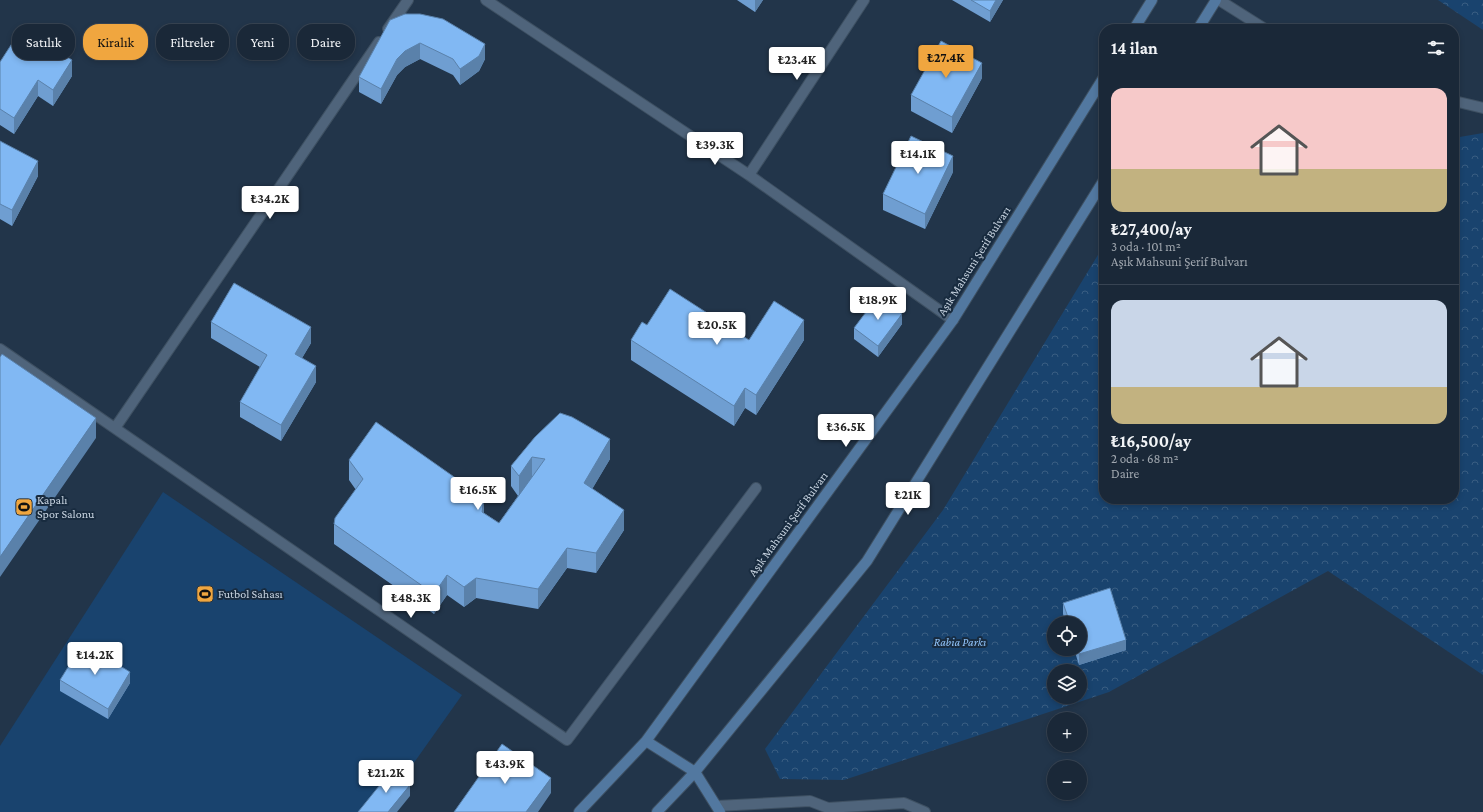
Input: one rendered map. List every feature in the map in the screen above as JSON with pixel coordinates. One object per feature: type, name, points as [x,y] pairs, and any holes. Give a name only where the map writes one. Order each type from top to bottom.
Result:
[{"type":"main road","points":[[1137,24],[1152,0]]},
{"type":"main road","points":[[1201,24],[1218,0]]},
{"type":"main road","name":"Aşık Mahsuni Şerif Bulvarı","points":[[578,812],[646,741],[953,320],[1099,85]]},
{"type":"main road","points":[[657,812],[695,772],[867,561],[1099,188]]},
{"type":"main road","points":[[646,741],[695,772],[718,809]]},
{"type":"street","points":[[115,428],[408,0]]},
{"type":"street","points":[[486,0],[749,175],[953,320]]},
{"type":"street","points":[[749,175],[864,0]]},
{"type":"street","points":[[1218,0],[1257,24]]},
{"type":"street","points":[[1459,102],[1483,108]]},
{"type":"street","points":[[0,349],[567,740],[756,488]]},
{"type":"street","points":[[718,809],[810,801],[829,810],[904,803],[925,812]]},
{"type":"green space","points":[[1438,0],[1483,0],[1483,30]]},
{"type":"green space","name":"Rabia Parkı","points":[[1483,133],[1483,675],[1328,571],[1109,692],[1087,699],[1087,664],[1047,664],[1047,704],[1073,704],[844,780],[780,779],[765,749],[943,510],[1099,253],[1099,504],[1459,504],[1459,137]]},
{"type":"green space","name":"Futbol Sahası","points":[[163,492],[462,695],[379,812],[0,812],[0,746]]},
{"type":"building","points":[[971,0],[996,0],[990,11]]},
{"type":"building","points":[[405,14],[420,14],[443,19],[485,44],[479,56],[460,69],[453,59],[420,43],[405,51],[397,59],[381,89],[359,77],[390,20]]},
{"type":"building","points":[[941,41],[982,63],[952,117],[911,95]]},
{"type":"building","points":[[12,43],[12,60],[72,60],[53,90],[38,80],[14,118],[0,109],[0,62]]},
{"type":"building","points":[[911,136],[953,156],[925,214],[883,194]]},
{"type":"building","points":[[0,141],[38,161],[12,210],[0,204]]},
{"type":"building","points":[[234,283],[311,327],[295,354],[316,366],[281,425],[240,402],[267,355],[211,322]]},
{"type":"building","points":[[670,289],[749,340],[774,301],[804,320],[756,395],[745,388],[734,406],[631,340],[642,322],[647,325]]},
{"type":"building","points":[[878,296],[902,314],[878,346],[854,328]]},
{"type":"building","name":"Kapalı Spor Salonu","points":[[2,354],[96,418],[0,557],[0,357]]},
{"type":"building","points":[[560,413],[572,417],[610,439],[584,483],[624,510],[596,553],[567,548],[538,589],[476,578],[464,587],[447,575],[434,594],[334,524],[335,518],[363,479],[349,460],[376,422],[484,498],[482,512],[499,523],[545,459],[532,457],[519,476],[511,466],[535,437]]},
{"type":"building","points":[[1110,588],[1126,640],[1087,652],[1087,616],[1068,616],[1063,603]]},
{"type":"building","points":[[83,643],[130,672],[108,709],[60,680]]},
{"type":"building","points":[[502,744],[551,778],[526,812],[454,812]]},
{"type":"building","points":[[392,770],[410,785],[388,812],[358,812]]},
{"type":"place","name":"Kapalı Spor Salonu","points":[[24,507]]},
{"type":"place","name":"Futbol Sahası","points":[[205,594]]}]
